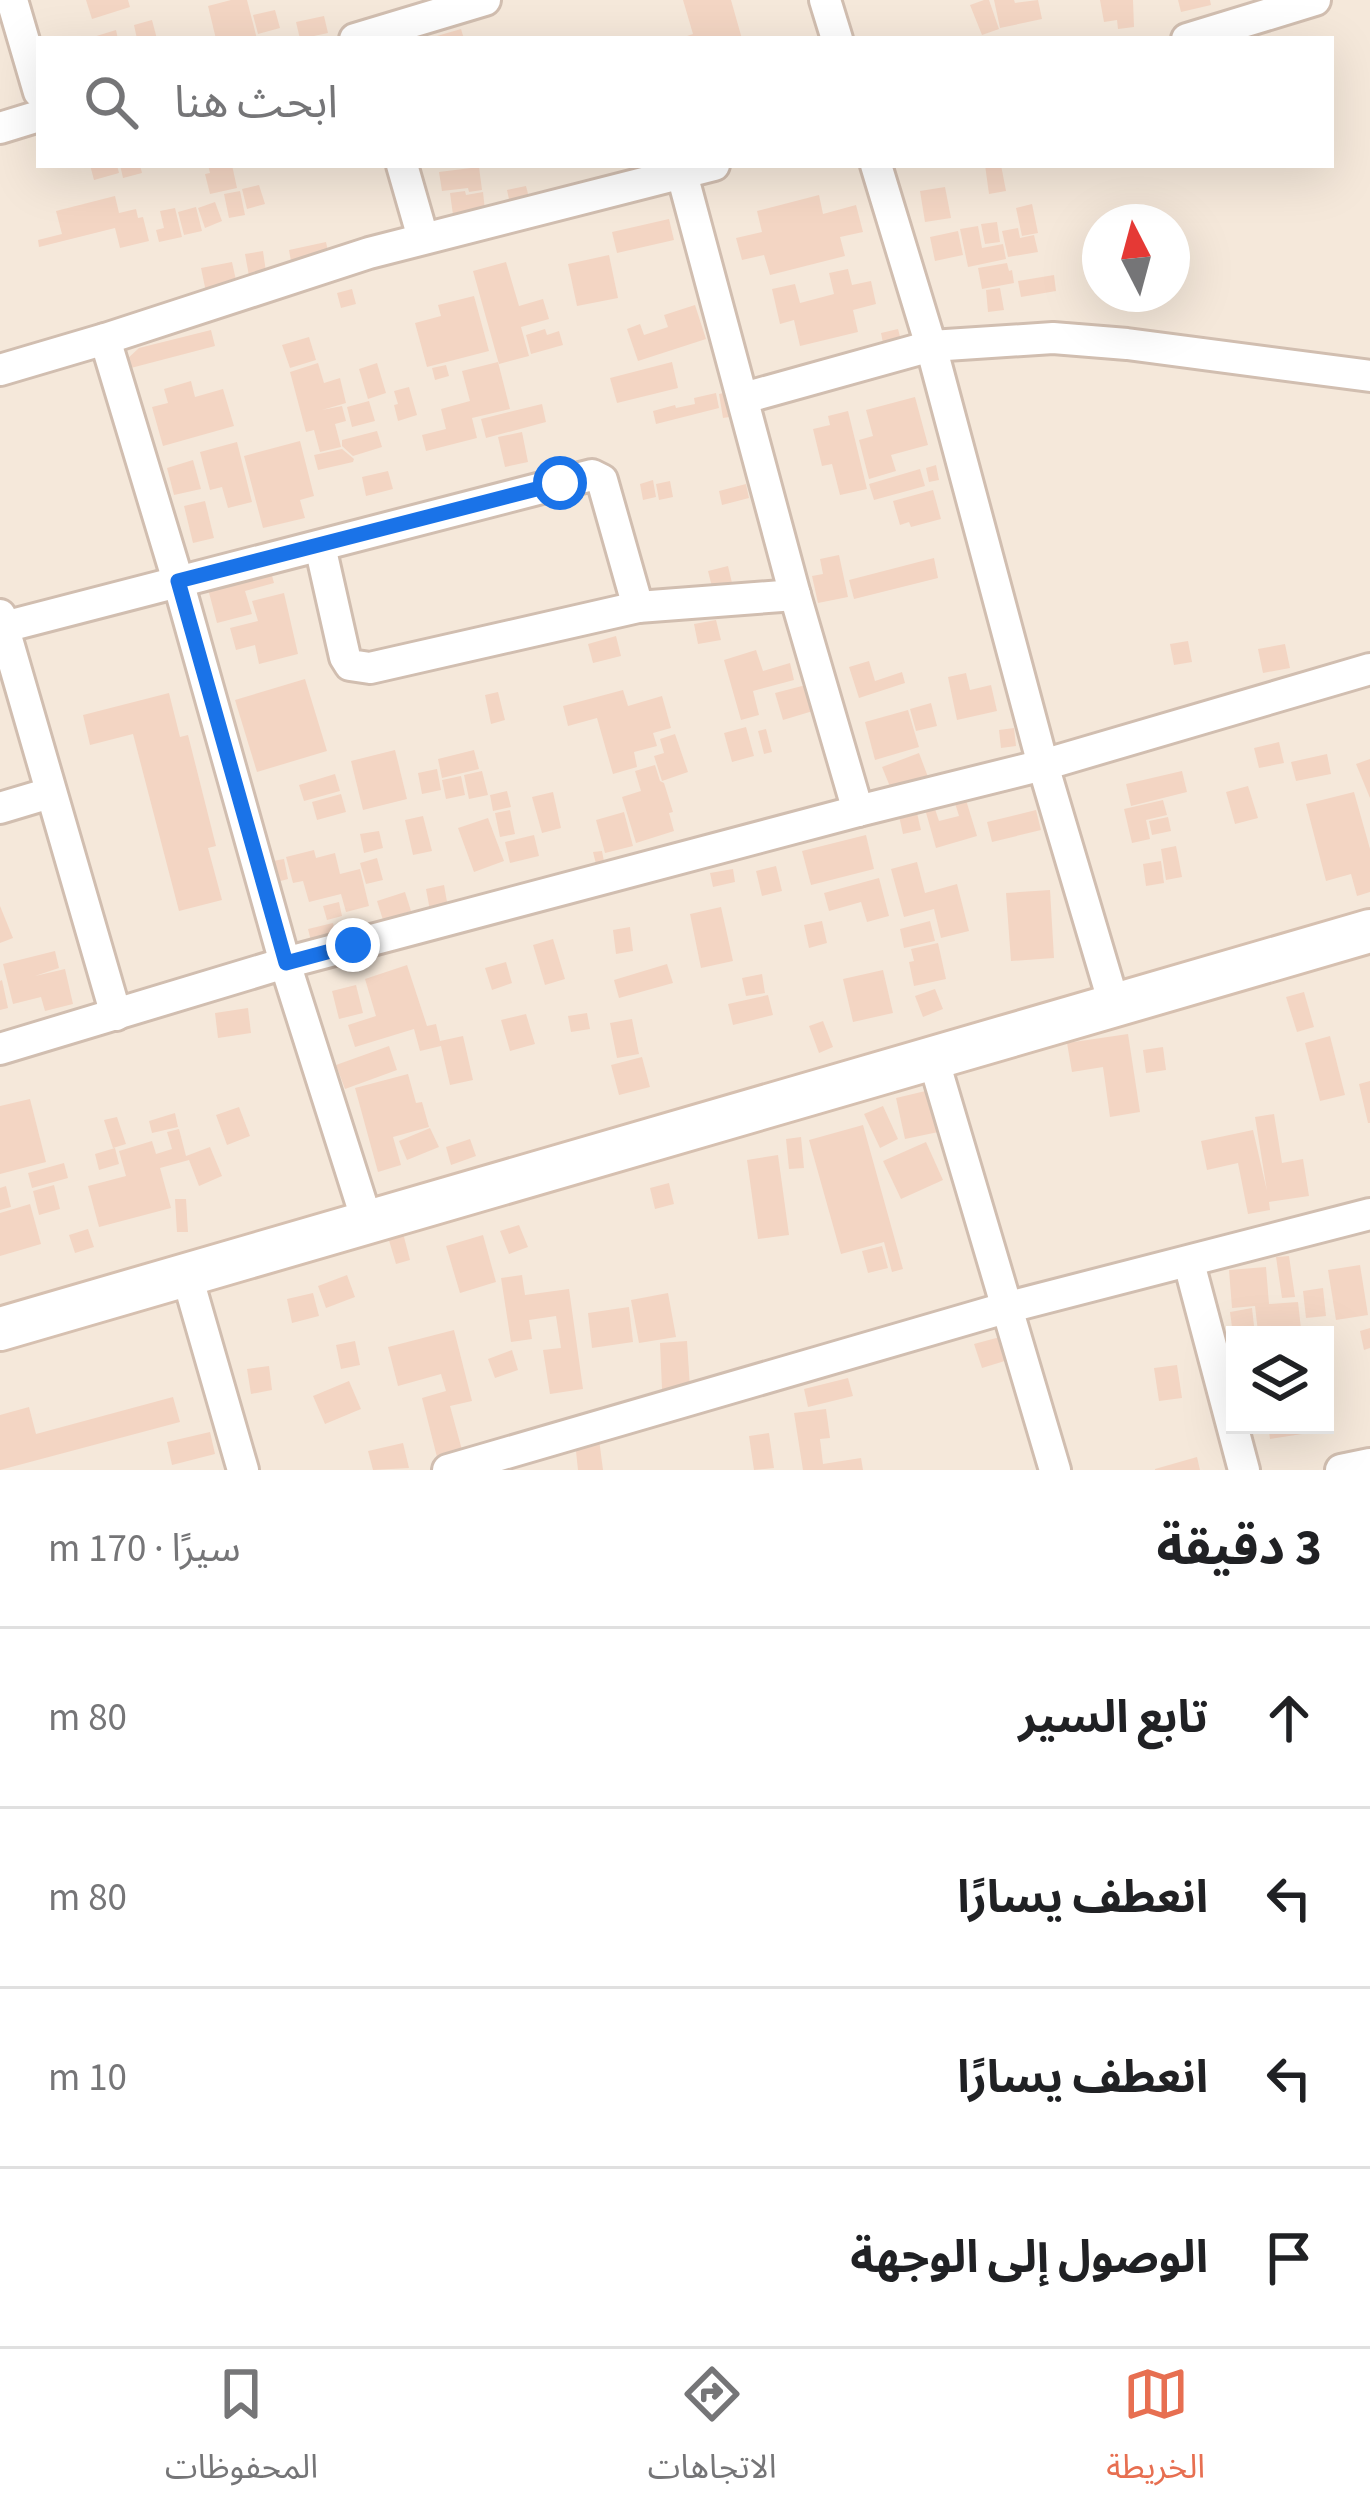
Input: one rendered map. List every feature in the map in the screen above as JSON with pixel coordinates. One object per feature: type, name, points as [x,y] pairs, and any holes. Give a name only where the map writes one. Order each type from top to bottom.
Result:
[{"type":"street","points":[[12,0],[36,82]]},
{"type":"street","points":[[368,36],[484,0]]},
{"type":"street","points":[[825,0],[836,36]]},
{"type":"street","points":[[1197,36],[1315,0]]},
{"type":"street","points":[[0,128],[36,117]]},
{"type":"street","points":[[403,168],[423,238]]},
{"type":"street","points":[[0,370],[423,238],[703,168]]},
{"type":"street","points":[[877,168],[1114,1004]]},
{"type":"street","points":[[682,174],[858,811]]},
{"type":"street","points":[[106,338],[286,963],[367,1221]]},
{"type":"street","points":[[744,398],[931,346],[1053,338],[1370,376]]},
{"type":"street","points":[[116,1015],[2,621],[598,476],[638,607]]},
{"type":"street","points":[[320,546],[345,657],[359,668],[638,607],[795,595]]},
{"type":"street","points":[[0,1049],[286,963],[1043,765],[1370,669]]},
{"type":"street","points":[[0,808],[50,793]]},
{"type":"street","points":[[0,1329],[1370,932]]},
{"type":"street","points":[[932,1058],[1055,1470]]},
{"type":"street","points":[[448,1470],[1005,1308],[1370,1214]]},
{"type":"street","points":[[1189,1263],[1244,1470]]},
{"type":"street","points":[[187,1276],[243,1470]]},
{"type":"street","points":[[1341,1470],[1370,1464]]},
{"type":"shaded area","points":[[0,0],[1370,0],[1370,1470],[0,1470]]},
{"type":"building","points":[[86,0],[128,0],[130,7],[92,19]]},
{"type":"building","points":[[247,0],[256,36],[215,36],[208,6]]},
{"type":"building","points":[[683,0],[731,0],[741,36],[687,36],[693,34]]},
{"type":"building","points":[[989,0],[999,29],[982,35],[970,5]]},
{"type":"building","points":[[994,0],[1038,0],[1042,19],[1000,28]]},
{"type":"building","points":[[1100,0],[1133,0],[1134,27],[1118,29],[1117,20],[1104,22]]},
{"type":"building","points":[[1178,0],[1210,0],[1211,5],[1181,12]]},
{"type":"building","points":[[275,10],[280,28],[258,34],[253,15]]},
{"type":"building","points":[[324,16],[328,33],[299,36],[296,22]]},
{"type":"building","points":[[152,20],[156,36],[136,36],[134,25]]},
{"type":"building","points":[[461,29],[463,36],[437,36]]},
{"type":"building","points":[[91,168],[118,168],[119,173],[94,180]]},
{"type":"building","points":[[121,168],[141,168],[142,173],[123,178]]},
{"type":"building","points":[[209,168],[233,168],[237,188],[210,194],[205,174],[210,173]]},
{"type":"building","points":[[479,168],[482,190],[442,191],[439,172]]},
{"type":"building","points":[[985,168],[1002,168],[1006,191],[989,194]]},
{"type":"building","points":[[259,185],[265,204],[247,209],[242,189]]},
{"type":"building","points":[[526,186],[534,217],[514,222],[507,190]]},
{"type":"building","points":[[945,187],[951,218],[925,222],[920,191]]},
{"type":"building","points":[[240,191],[245,215],[229,218],[224,194]]},
{"type":"building","points":[[465,191],[466,195],[483,192],[485,211],[453,215],[450,193]]},
{"type":"building","points":[[819,195],[823,214],[856,205],[863,232],[840,237],[845,256],[770,275],[764,255],[742,260],[736,238],[762,232],[757,211]]},
{"type":"building","points":[[115,196],[119,213],[136,209],[138,218],[143,217],[149,241],[120,248],[115,228],[39,247],[38,240],[62,234],[56,211]]},
{"type":"building","points":[[215,202],[222,221],[205,228],[198,208]]},
{"type":"building","points":[[1032,204],[1038,233],[1022,236],[1016,208]]},
{"type":"building","points":[[196,207],[202,231],[184,235],[178,212]]},
{"type":"building","points":[[175,208],[182,237],[159,242],[156,230],[164,228],[160,211]]},
{"type":"building","points":[[669,219],[674,240],[617,253],[612,232]]},
{"type":"building","points":[[997,222],[1000,242],[985,244],[981,224]]},
{"type":"building","points":[[978,226],[982,248],[1003,244],[1006,259],[968,267],[960,229]]},
{"type":"building","points":[[1018,228],[1020,238],[1034,235],[1038,252],[1008,257],[1002,231]]},
{"type":"building","points":[[958,231],[963,255],[935,261],[930,237]]},
{"type":"building","points":[[326,242],[330,261],[292,267],[289,250]]},
{"type":"building","points":[[263,251],[266,272],[249,276],[245,254]]},
{"type":"building","points":[[609,255],[618,298],[577,306],[568,264]]},
{"type":"building","points":[[232,262],[237,285],[206,292],[201,268]]},
{"type":"building","points":[[506,262],[519,306],[543,299],[549,319],[521,327],[529,356],[499,364],[473,271]]},
{"type":"building","points":[[1007,263],[1014,283],[982,289],[978,268]]},
{"type":"building","points":[[848,269],[852,285],[871,281],[876,304],[853,310],[858,332],[800,346],[794,320],[780,324],[772,289],[795,284],[800,303],[834,294],[829,273]]},
{"type":"building","points":[[1054,275],[1056,291],[1021,297],[1018,281]]},
{"type":"building","points":[[1000,288],[1004,310],[988,312],[986,290]]},
{"type":"building","points":[[352,289],[356,304],[341,308],[337,293]]},
{"type":"building","points":[[474,296],[489,351],[427,367],[415,323],[441,316],[438,305]]},
{"type":"building","points":[[695,305],[706,339],[638,361],[627,329],[640,324],[644,335],[668,327],[664,315]]},
{"type":"building","points":[[545,329],[547,335],[559,331],[563,345],[531,354],[526,335]]},
{"type":"building","points":[[898,329],[902,344],[884,348],[881,333]]},
{"type":"building","points":[[211,330],[215,346],[127,369],[125,361],[139,348]]},
{"type":"building","points":[[309,337],[316,360],[290,368],[282,345]]},
{"type":"building","points":[[498,362],[510,409],[472,418],[477,438],[426,451],[422,435],[446,429],[441,409],[470,401],[462,371]]},
{"type":"building","points":[[672,362],[678,388],[617,403],[610,378]]},
{"type":"building","points":[[318,363],[324,383],[340,378],[346,403],[322,410],[342,406],[346,421],[335,424],[341,447],[320,452],[314,430],[306,432],[290,372]]},
{"type":"building","points":[[377,363],[386,393],[368,399],[359,369]]},
{"type":"building","points":[[446,365],[449,376],[435,380],[432,368]]},
{"type":"building","points":[[191,381],[195,397],[223,389],[234,426],[163,446],[152,407],[168,403],[164,389]]},
{"type":"building","points":[[409,387],[417,415],[398,421],[394,391]]},
{"type":"building","points":[[737,390],[742,415],[723,418],[719,394]]},
{"type":"building","points":[[716,393],[719,408],[656,424],[653,411],[695,404],[694,398]]},
{"type":"building","points":[[915,397],[928,445],[891,455],[896,471],[869,479],[859,440],[873,436],[866,410]]},
{"type":"building","points":[[369,401],[375,421],[352,427],[347,407]]},
{"type":"building","points":[[542,404],[546,422],[486,438],[481,419]]},
{"type":"building","points":[[848,411],[867,489],[840,495],[832,464],[822,466],[813,429],[830,425],[828,416]]},
{"type":"building","points":[[377,431],[382,447],[353,456],[342,446],[342,440]]},
{"type":"building","points":[[522,432],[528,462],[505,467],[498,437]]},
{"type":"building","points":[[300,441],[314,496],[300,500],[305,518],[263,528],[244,456]]},
{"type":"building","points":[[237,442],[252,502],[228,508],[222,487],[210,490],[200,452]]},
{"type":"building","points":[[342,449],[353,462],[318,470],[314,455]]},
{"type":"building","points":[[193,460],[201,489],[174,495],[167,468]]},
{"type":"building","points":[[936,465],[939,480],[929,482],[926,468]]},
{"type":"building","points":[[920,469],[925,486],[874,500],[869,484]]},
{"type":"building","points":[[388,471],[393,489],[366,496],[362,477]]},
{"type":"building","points":[[653,480],[656,497],[643,500],[640,484]]},
{"type":"building","points":[[670,481],[673,497],[659,500],[656,484]]},
{"type":"building","points":[[746,484],[749,498],[722,505],[719,491]]},
{"type":"building","points":[[933,490],[941,519],[900,525],[893,501]]},
{"type":"building","points":[[205,501],[214,538],[193,543],[184,506]]},
{"type":"building","points":[[839,555],[848,597],[818,603],[812,576],[823,574],[820,559]]},
{"type":"building","points":[[934,558],[938,578],[854,599],[849,580]]},
{"type":"building","points":[[728,566],[733,587],[713,591],[708,571]]},
{"type":"building","points":[[271,572],[274,583],[245,591],[252,614],[217,623],[208,589]]},
{"type":"building","points":[[284,593],[298,654],[259,664],[255,645],[236,650],[230,628],[258,621],[252,601]]},
{"type":"building","points":[[716,620],[721,640],[698,644],[694,624]]},
{"type":"building","points":[[616,636],[621,656],[593,663],[588,644]]},
{"type":"building","points":[[1188,641],[1192,662],[1174,665],[1170,644]]},
{"type":"building","points":[[1285,644],[1290,668],[1263,673],[1258,649]]},
{"type":"building","points":[[756,650],[763,671],[790,663],[794,680],[753,691],[759,715],[741,720],[724,660]]},
{"type":"building","points":[[869,661],[875,681],[902,672],[905,683],[859,698],[849,667]]},
{"type":"building","points":[[966,673],[970,690],[991,685],[997,711],[957,720],[948,677]]},
{"type":"building","points":[[305,679],[327,751],[257,772],[235,700]]},
{"type":"building","points":[[806,685],[813,711],[783,720],[775,693]]},
{"type":"building","points":[[623,690],[628,706],[662,696],[671,728],[653,733],[657,746],[634,752],[637,767],[613,774],[597,718],[568,726],[563,706]]},
{"type":"building","points":[[498,692],[505,720],[491,724],[485,695]]},
{"type":"building","points":[[169,693],[180,737],[188,735],[216,846],[208,848],[222,900],[179,911],[133,734],[90,745],[83,715]]},
{"type":"building","points":[[931,703],[937,726],[916,731],[910,709]]},
{"type":"building","points":[[908,710],[919,747],[875,760],[865,722]]},
{"type":"building","points":[[746,727],[754,756],[732,762],[724,733]]},
{"type":"building","points":[[1014,728],[1016,746],[1001,748],[999,730]]},
{"type":"building","points":[[766,729],[772,752],[764,754],[758,731]]},
{"type":"building","points":[[675,734],[688,772],[662,781],[654,756],[664,753],[660,739]]},
{"type":"building","points":[[1279,742],[1284,763],[1259,768],[1254,748]]},
{"type":"building","points":[[395,750],[407,799],[363,810],[351,761]]},
{"type":"building","points":[[474,750],[479,769],[442,778],[438,759]]},
{"type":"building","points":[[919,753],[931,785],[891,789],[882,767]]},
{"type":"building","points":[[1327,754],[1331,774],[1296,781],[1291,762]]},
{"type":"building","points":[[1370,759],[1370,798],[1356,764]]},
{"type":"building","points":[[655,765],[673,812],[669,813],[674,831],[636,843],[622,797],[641,791],[635,771]]},
{"type":"building","points":[[437,769],[441,790],[422,794],[418,773]]},
{"type":"building","points":[[482,771],[488,795],[469,799],[464,775]]},
{"type":"building","points":[[1182,771],[1187,792],[1131,806],[1126,784]]},
{"type":"building","points":[[335,774],[340,791],[304,801],[299,785]]},
{"type":"building","points":[[461,776],[465,795],[446,799],[442,780]]},
{"type":"building","points":[[1248,786],[1258,818],[1235,824],[1226,792]]},
{"type":"building","points":[[507,791],[511,807],[493,811],[490,795]]},
{"type":"building","points":[[553,792],[561,828],[542,833],[532,797]]},
{"type":"building","points":[[1354,792],[1370,849],[1370,892],[1357,896],[1351,874],[1326,881],[1306,804]]},
{"type":"building","points":[[341,794],[346,812],[317,820],[312,802]]},
{"type":"building","points":[[966,800],[977,836],[936,848],[925,809],[934,806],[939,821],[959,816],[955,803]]},
{"type":"building","points":[[1163,800],[1167,815],[1146,820],[1150,839],[1132,843],[1124,809]]},
{"type":"building","points":[[510,810],[515,834],[500,837],[495,813]]},
{"type":"building","points":[[1036,810],[1041,830],[992,842],[987,822]]},
{"type":"building","points":[[624,812],[633,846],[605,853],[596,820]]},
{"type":"building","points":[[917,813],[921,830],[903,834],[899,816]]},
{"type":"building","points":[[423,816],[432,851],[413,855],[405,820]]},
{"type":"building","points":[[1168,817],[1171,831],[1152,835],[1149,821]]},
{"type":"building","points":[[488,818],[504,861],[474,872],[458,828]]},
{"type":"building","points":[[379,831],[383,848],[364,853],[360,834]]},
{"type":"building","points":[[534,835],[539,856],[510,863],[505,842]]},
{"type":"building","points":[[866,835],[874,869],[811,885],[802,851]]},
{"type":"building","points":[[1176,846],[1182,877],[1166,880],[1161,849]]},
{"type":"building","points":[[314,850],[316,858],[335,853],[340,874],[360,869],[369,906],[346,912],[341,894],[309,902],[303,881],[293,883],[286,857]]},
{"type":"building","points":[[602,851],[606,872],[577,876],[576,868],[596,864],[593,852]]},
{"type":"building","points":[[377,858],[383,880],[366,884],[360,863]]},
{"type":"building","points":[[284,859],[288,879],[277,882],[273,861]]},
{"type":"building","points":[[1161,861],[1164,883],[1146,886],[1143,864]]},
{"type":"building","points":[[917,862],[925,893],[957,884],[969,931],[941,938],[934,909],[904,917],[891,869]]},
{"type":"building","points":[[776,866],[782,891],[762,896],[756,871]]},
{"type":"building","points":[[733,869],[735,882],[713,887],[710,873]]},
{"type":"building","points":[[879,878],[889,916],[867,922],[861,902],[829,911],[824,893]]},
{"type":"building","points":[[444,885],[449,913],[431,916],[426,889]]},
{"type":"building","points":[[1050,890],[1054,958],[1011,961],[1006,893]]},
{"type":"building","points":[[405,892],[411,911],[383,920],[377,901]]},
{"type":"building","points":[[339,902],[342,916],[327,920],[323,906]]},
{"type":"building","points":[[0,906],[13,938],[0,943]]},
{"type":"building","points":[[721,907],[733,961],[701,968],[690,914]]},
{"type":"building","points":[[822,921],[827,943],[809,948],[804,925]]},
{"type":"building","points":[[930,921],[935,941],[904,948],[900,929]]},
{"type":"building","points":[[333,923],[336,937],[312,945],[308,929]]},
{"type":"building","points":[[630,927],[633,951],[616,954],[613,930]]},
{"type":"building","points":[[553,939],[565,979],[545,985],[533,945]]},
{"type":"building","points":[[938,943],[946,979],[914,986],[911,949]]},
{"type":"building","points":[[55,951],[59,968],[35,976],[65,969],[73,1004],[45,1011],[41,997],[13,1004],[3,964]]},
{"type":"building","points":[[506,962],[512,983],[492,990],[485,968]]},
{"type":"building","points":[[667,964],[673,983],[619,998],[614,980]]},
{"type":"building","points":[[407,965],[427,1026],[436,1024],[440,1041],[463,1036],[473,1080],[450,1085],[441,1046],[420,1051],[414,1029],[355,1047],[348,1025],[376,1016],[365,979]]},
{"type":"building","points":[[883,970],[893,1013],[853,1022],[843,979]]},
{"type":"building","points":[[762,974],[765,993],[746,996],[742,978]]},
{"type":"building","points":[[0,981],[8,1008],[0,1010]]},
{"type":"building","points":[[356,985],[363,1013],[339,1019],[332,991]]},
{"type":"building","points":[[935,989],[943,1009],[923,1017],[915,996]]},
{"type":"building","points":[[1304,992],[1314,1027],[1297,1032],[1286,997]]},
{"type":"building","points":[[768,995],[773,1015],[733,1025],[728,1004]]},
{"type":"building","points":[[248,1008],[251,1033],[218,1038],[215,1013]]},
{"type":"building","points":[[587,1013],[590,1029],[571,1032],[568,1016]]},
{"type":"building","points":[[526,1014],[535,1044],[510,1051],[501,1020]]},
{"type":"building","points":[[632,1019],[639,1054],[617,1058],[610,1023]]},
{"type":"building","points":[[823,1021],[833,1047],[819,1053],[809,1026]]},
{"type":"building","points":[[1128,1034],[1140,1112],[1110,1117],[1103,1067],[1072,1072],[1067,1043]]},
{"type":"building","points":[[1330,1036],[1345,1095],[1320,1101],[1305,1043]]},
{"type":"building","points":[[389,1046],[397,1070],[345,1089],[336,1065]]},
{"type":"building","points":[[1163,1047],[1166,1070],[1146,1073],[1143,1050]]},
{"type":"building","points":[[642,1057],[650,1087],[619,1095],[611,1065]]},
{"type":"building","points":[[408,1074],[429,1127],[393,1137],[401,1165],[378,1172],[355,1088]]},
{"type":"building","points":[[1370,1081],[1370,1123],[1368,1123],[1359,1084]]},
{"type":"building","points":[[934,1089],[943,1131],[905,1139],[896,1098]]},
{"type":"building","points":[[30,1099],[46,1162],[0,1174],[0,1106]]},
{"type":"building","points":[[883,1106],[898,1139],[880,1148],[864,1114]]},
{"type":"building","points":[[239,1107],[250,1136],[227,1145],[216,1115]]},
{"type":"building","points":[[175,1113],[178,1127],[152,1133],[149,1121]]},
{"type":"building","points":[[1274,1114],[1282,1163],[1303,1159],[1309,1196],[1269,1202],[1270,1210],[1248,1214],[1238,1163],[1207,1170],[1201,1141],[1253,1130],[1267,1191],[1255,1117]]},
{"type":"building","points":[[117,1117],[126,1144],[113,1148],[104,1120]]},
{"type":"building","points":[[863,1125],[903,1269],[892,1272],[884,1242],[841,1254],[809,1140]]},
{"type":"building","points":[[430,1128],[439,1147],[407,1160],[399,1141]]},
{"type":"building","points":[[179,1129],[186,1156],[210,1147],[222,1176],[199,1186],[189,1160],[160,1168],[171,1208],[99,1227],[88,1186],[126,1176],[119,1151],[152,1141],[156,1154],[172,1149],[167,1132]]},
{"type":"building","points":[[801,1137],[804,1168],[789,1169],[786,1139]]},
{"type":"building","points":[[470,1139],[476,1156],[451,1165],[446,1147]]},
{"type":"building","points":[[926,1142],[943,1180],[901,1199],[883,1161]]},
{"type":"building","points":[[115,1148],[119,1164],[99,1170],[95,1154]]},
{"type":"building","points":[[778,1155],[789,1235],[758,1239],[747,1160]]},
{"type":"building","points":[[64,1163],[68,1178],[32,1188],[28,1173]]},
{"type":"building","points":[[669,1183],[674,1204],[655,1209],[650,1188]]},
{"type":"building","points":[[54,1185],[60,1209],[39,1215],[33,1191]]},
{"type":"building","points":[[6,1186],[11,1207],[0,1210],[0,1188]]},
{"type":"building","points":[[175,1199],[186,1199],[188,1232],[177,1232]]},
{"type":"building","points":[[30,1204],[41,1244],[0,1256],[0,1213]]},
{"type":"building","points":[[519,1225],[528,1247],[509,1254],[500,1231]]},
{"type":"building","points":[[88,1229],[94,1247],[75,1253],[69,1235]]},
{"type":"building","points":[[403,1233],[410,1260],[396,1264],[388,1237]]},
{"type":"building","points":[[483,1235],[496,1282],[460,1293],[446,1246]]},
{"type":"building","points":[[882,1246],[888,1268],[868,1273],[862,1251]]},
{"type":"building","points":[[1289,1256],[1295,1297],[1282,1298],[1276,1257]]},
{"type":"building","points":[[1360,1265],[1368,1315],[1336,1320],[1328,1270]]},
{"type":"building","points":[[1266,1267],[1269,1304],[1298,1302],[1301,1326],[1257,1326],[1255,1306],[1232,1308],[1229,1270]]},
{"type":"building","points":[[347,1275],[355,1297],[326,1308],[318,1286]]},
{"type":"building","points":[[522,1275],[525,1295],[569,1289],[583,1389],[550,1394],[543,1350],[561,1348],[556,1316],[529,1320],[532,1339],[511,1342],[501,1278]]},
{"type":"building","points":[[1323,1288],[1326,1316],[1306,1318],[1303,1291]]},
{"type":"building","points":[[313,1293],[319,1316],[292,1323],[287,1299]]},
{"type":"building","points":[[668,1293],[676,1337],[639,1343],[631,1300]]},
{"type":"building","points":[[629,1307],[633,1342],[592,1348],[588,1313]]},
{"type":"building","points":[[1252,1308],[1254,1326],[1232,1326],[1230,1312]]},
{"type":"building","points":[[1370,1328],[1370,1348],[1364,1350],[1360,1331]]},
{"type":"building","points":[[454,1330],[472,1401],[450,1406],[462,1450],[437,1457],[422,1398],[446,1391],[441,1374],[398,1386],[388,1347]]},
{"type":"building","points":[[1000,1337],[1008,1360],[982,1368],[974,1344]]},
{"type":"building","points":[[355,1341],[360,1365],[341,1369],[336,1345]]},
{"type":"building","points":[[687,1341],[690,1388],[662,1389],[660,1343]]},
{"type":"building","points":[[512,1350],[518,1370],[495,1378],[488,1359]]},
{"type":"building","points":[[1177,1365],[1182,1398],[1159,1401],[1154,1368]]},
{"type":"building","points":[[269,1366],[272,1390],[251,1394],[247,1369]]},
{"type":"building","points":[[848,1378],[853,1396],[808,1407],[804,1389]]},
{"type":"building","points":[[349,1381],[361,1409],[325,1424],[313,1396]]},
{"type":"building","points":[[173,1397],[180,1422],[0,1470],[0,1415],[29,1407],[36,1434]]},
{"type":"building","points":[[826,1409],[830,1438],[820,1439],[823,1464],[861,1458],[863,1470],[803,1470],[794,1413]]},
{"type":"building","points":[[210,1432],[215,1454],[172,1465],[167,1442]]},
{"type":"building","points":[[769,1433],[774,1468],[754,1470],[749,1436]]},
{"type":"building","points":[[599,1439],[603,1470],[578,1470],[575,1442]]},
{"type":"building","points":[[403,1443],[409,1468],[373,1470],[368,1451]]},
{"type":"building","points":[[1197,1457],[1200,1470],[1155,1470],[1155,1469]]},
{"type":"route","points":[[353,945],[286,963],[178,581],[560,483]]}]
